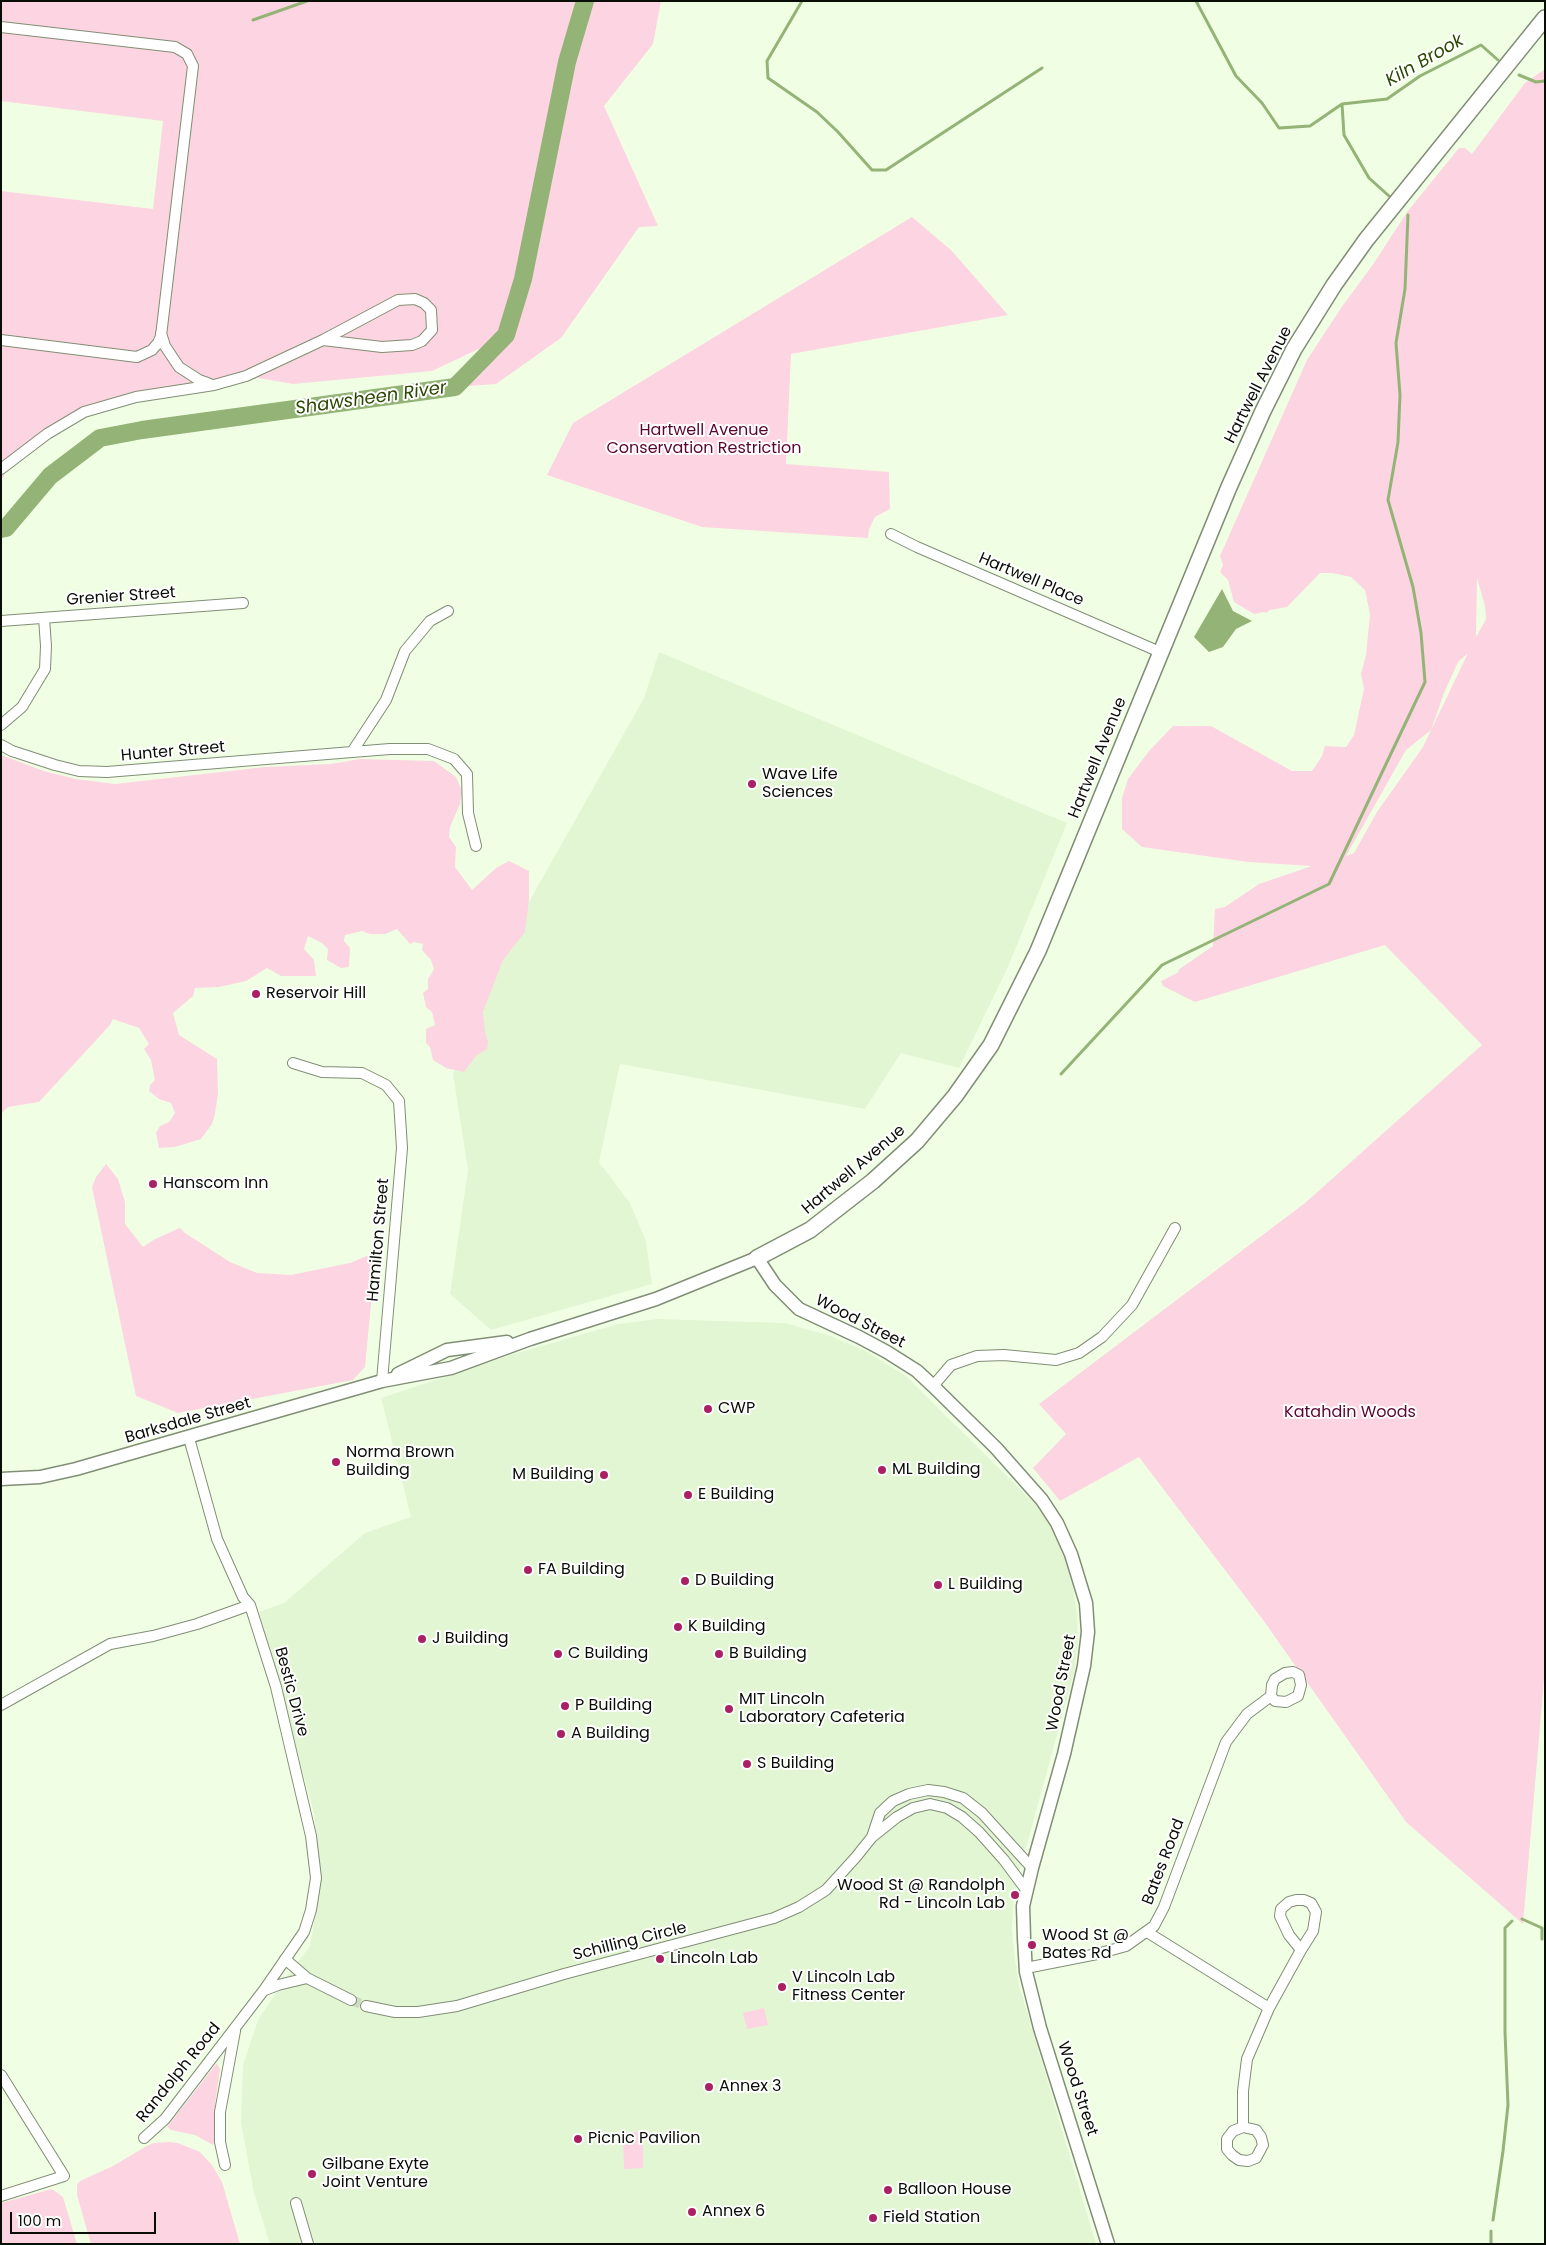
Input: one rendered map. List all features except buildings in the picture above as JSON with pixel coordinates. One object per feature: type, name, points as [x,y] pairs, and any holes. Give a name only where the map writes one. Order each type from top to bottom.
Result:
[{"type":"main road","name":"Hartwell Avenue","points":[[757,1258],[810,1230],[917,1141],[955,1096],[991,1045],[1038,950],[1229,487],[1263,411],[1294,349],[1366,240],[1545,18]]},
{"type":"street","points":[[1,27],[175,47],[182,50],[191,60],[193,74],[161,333],[158,344],[152,350],[137,357],[1,340]]},
{"type":"street","points":[[1,469],[47,434],[84,412],[136,397],[214,385],[246,376],[324,340],[398,300],[415,299],[424,303],[431,310],[432,330],[428,336],[412,345],[382,347],[324,340]]},
{"type":"street","points":[[161,333],[165,346],[179,367],[199,380],[214,385]]},
{"type":"street","name":"Hartwell Place","points":[[891,534],[1160,652]]},
{"type":"street","name":"Grenier Street","points":[[1,621],[242,603]]},
{"type":"street","points":[[352,752],[386,700],[405,651],[430,621],[448,611]]},
{"type":"street","points":[[1,725],[22,707],[45,669],[44,618]]},
{"type":"street","name":"Hunter Street","points":[[1,745],[54,765],[79,770],[107,772],[390,749],[428,749],[454,759],[467,774],[468,814],[476,846]]},
{"type":"street","name":"Hamilton Street","points":[[293,1063],[322,1072],[362,1073],[386,1085],[399,1101],[402,1148],[382,1381]]},
{"type":"street","points":[[934,1386],[951,1365],[977,1356],[1004,1355],[1056,1360],[1079,1353],[1102,1337],[1132,1304],[1175,1228]]},
{"type":"street","name":"Hartwell Avenue","points":[[451,1368],[530,1339],[656,1299],[757,1258]]},
{"type":"street","name":"Wood Street","points":[[757,1258],[776,1285],[800,1309],[880,1348],[917,1371],[934,1386],[996,1448],[1042,1500],[1057,1523],[1071,1554],[1086,1603],[1088,1632],[1078,1696],[1023,1906],[1026,1968],[1040,2028],[1108,2244]]},
{"type":"street","name":"Hartwell Avenue","points":[[446,1350],[530,1339]]},
{"type":"street","name":"Barksdale Street","points":[[382,1381],[446,1350]]},
{"type":"street","name":"Barksdale Street","points":[[1,1479],[40,1477],[189,1438],[382,1381],[451,1368]]},
{"type":"street","name":"Bestic Drive","points":[[189,1438],[217,1539],[243,1597],[250,1605],[276,1686],[312,1836],[316,1878],[311,1910],[304,1932],[286,1959]]},
{"type":"street","points":[[1,1705],[110,1644],[153,1636],[197,1624],[250,1605]]},
{"type":"street","name":"Bates Road","points":[[1026,1968],[1097,1954],[1126,1946],[1154,1926],[1164,1907],[1226,1742],[1247,1714],[1271,1696]]},
{"type":"street","name":"Schilling Circle","points":[[872,1837],[880,1813],[893,1801],[908,1794],[922,1791],[944,1792],[963,1798],[982,1813],[1032,1868]]},
{"type":"street","name":"Schilling Circle","points":[[366,2006],[395,2012],[418,2012],[457,2006],[564,1974],[774,1918],[799,1907],[826,1890],[872,1837],[897,1817],[913,1808],[930,1804],[947,1808],[962,1817],[979,1832],[1004,1860],[1026,1890]]},
{"type":"street","points":[[1243,2127],[1243,2091],[1247,2058],[1269,2008],[1313,1930],[1316,1912],[1312,1903],[1296,1900],[1289,1902],[1282,1908],[1280,1916],[1286,1930],[1301,1950]]},
{"type":"street","points":[[1147,1932],[1269,2008]]},
{"type":"street","points":[[286,1959],[307,1978],[351,2000]]},
{"type":"street","name":"Randolph Road","points":[[144,2138],[164,2119],[286,1959]]},
{"type":"street","points":[[264,1990],[307,1978]]},
{"type":"street","name":"Randolph Road","points":[[225,2166],[220,2142],[220,2112],[236,2026]]},
{"type":"street","points":[[1,2075],[64,2176],[1,2196]]},
{"type":"street","points":[[296,2203],[308,2244]]},
{"type":"shaded area","points":[[1222,589],[1233,611],[1252,621],[1236,629],[1223,647],[1209,652],[1194,637]]},
{"type":"shaded area","points":[[659,652],[1067,823],[1008,967],[959,1068],[901,1053],[865,1109],[620,1064],[599,1162],[630,1203],[646,1241],[652,1284],[491,1330],[450,1294],[468,1170],[453,1074],[475,1029],[459,1026],[644,698]]},
{"type":"shaded area","points":[[658,1319],[785,1323],[828,1335],[866,1351],[906,1376],[1041,1510],[1061,1544],[1073,1588],[1077,1614],[1078,1639],[1075,1669],[1020,1870],[1013,1904],[1012,1928],[1019,1985],[1096,2244],[270,2244],[254,2193],[241,2123],[243,2065],[258,2020],[310,1946],[321,1881],[314,1813],[259,1612],[284,1603],[365,1533],[411,1517],[381,1398],[517,1353],[618,1324]]},
{"type":"green space","points":[[1,1],[661,1],[653,44],[604,106],[658,226],[639,227],[561,338],[496,384],[440,388],[489,351],[485,346],[432,371],[293,384],[258,378],[216,389],[138,402],[87,416],[50,436],[4,471],[4,477],[1,479],[1,191],[153,209],[163,121],[1,101]]},
{"type":"green space","name":"Katahdin Woods","points":[[1545,69],[1545,1668],[1523,1924],[1406,1822],[1263,1620],[1139,1457],[1060,1501],[1033,1468],[1066,1434],[1039,1404],[1305,1203],[1482,1045],[1385,945],[1195,1002],[1163,986],[1161,981],[1179,972],[1178,970],[1213,946],[1215,909],[1225,907],[1259,884],[1312,866],[1248,862],[1142,847],[1122,829],[1122,798],[1128,779],[1149,751],[1173,726],[1211,726],[1292,771],[1312,771],[1322,756],[1325,746],[1346,747],[1354,735],[1364,689],[1361,674],[1366,655],[1370,614],[1365,590],[1351,577],[1332,573],[1320,573],[1287,607],[1270,610],[1266,613],[1254,614],[1234,602],[1228,580],[1220,572],[1223,565],[1220,556],[1307,360],[1407,212],[1459,148],[1465,148],[1472,154],[1525,83]],"holes":[[[1477,578],[1485,606],[1486,619],[1476,637]],[[1468,653],[1423,747],[1377,812],[1354,853],[1346,856],[1406,750],[1431,730],[1444,693],[1458,662]]]},
{"type":"green space","name":"Hartwell Avenue Conservation Restriction","points":[[912,217],[951,250],[1008,315],[791,354],[786,464],[889,472],[890,509],[875,517],[869,529],[868,538],[702,527],[547,475],[573,423]]},
{"type":"green space","points":[[1,755],[44,771],[76,779],[115,784],[265,767],[331,764],[360,759],[434,761],[456,777],[462,791],[460,804],[450,827],[449,837],[456,847],[455,867],[472,890],[496,868],[509,861],[529,871],[529,899],[525,932],[503,960],[483,1012],[488,1041],[487,1049],[477,1055],[464,1072],[446,1068],[433,1060],[430,1047],[426,1043],[426,1029],[435,1025],[432,1012],[426,1007],[423,993],[428,989],[428,979],[434,969],[431,960],[422,950],[423,944],[414,942],[410,944],[397,929],[385,934],[370,934],[362,931],[345,935],[344,941],[350,948],[349,967],[341,968],[327,960],[328,949],[322,943],[308,936],[304,949],[314,960],[316,976],[281,976],[267,968],[246,981],[219,987],[195,988],[193,996],[173,1013],[179,1035],[217,1059],[218,1093],[215,1114],[212,1124],[201,1139],[175,1147],[159,1148],[156,1133],[160,1126],[169,1122],[175,1113],[171,1103],[159,1099],[149,1091],[150,1085],[155,1080],[151,1060],[144,1049],[149,1044],[139,1028],[113,1019],[110,1025],[39,1102],[8,1107],[1,1114]]},
{"type":"green space","points":[[106,1164],[118,1179],[125,1202],[125,1224],[143,1247],[155,1239],[180,1228],[230,1262],[257,1273],[291,1275],[350,1263],[376,1252],[365,1367],[353,1380],[178,1413],[136,1396],[92,1187],[96,1177]]},
{"type":"green space","points":[[764,2008],[768,2025],[747,2029],[743,2013]]},
{"type":"green space","points":[[217,2063],[220,2069],[215,2104],[215,2141],[213,2145],[195,2135],[171,2130],[167,2127]]},
{"type":"green space","points":[[623,2132],[643,2132],[643,2168],[624,2169]]},
{"type":"green space","points":[[153,2143],[178,2143],[200,2152],[212,2165],[222,2182],[240,2244],[91,2244],[77,2195],[77,2185],[80,2181],[113,2166]]},
{"type":"green space","points":[[52,2189],[63,2197],[77,2244],[1,2244],[1,2203]]},
{"type":"waterway","name":"Shawsheen River","points":[[253,20],[307,1]]},
{"type":"waterway","name":"Shawsheen River","points":[[1,529],[6,528],[50,476],[100,438],[142,430],[455,387],[506,335],[523,279],[567,62],[585,1]]},
{"type":"waterway","points":[[802,1],[767,61],[768,78],[817,112],[872,170],[886,170],[1042,68]]},
{"type":"waterway","name":"Kiln Brook","points":[[1196,1],[1236,76],[1262,103],[1279,128],[1310,126],[1342,104],[1387,99],[1420,76],[1481,45],[1498,60]]},
{"type":"waterway","name":"Kiln Brook","points":[[1519,75],[1536,82],[1545,81]]},
{"type":"waterway","points":[[1342,104],[1344,135],[1369,178],[1389,196]]},
{"type":"waterway","points":[[1061,1074],[1162,965],[1329,884],[1425,682],[1421,633],[1413,587],[1388,500],[1398,442],[1400,395],[1396,343],[1405,289],[1408,215]]},
{"type":"waterway","points":[[1522,1919],[1542,1928],[1542,1939]]},
{"type":"waterway","points":[[1493,2220],[1508,2105],[1505,2032],[1505,1928],[1512,1921]]},
{"type":"waterway","points":[[1491,2231],[1491,2244]]},
{"type":"tunnel","points":[[351,2000],[366,2006]]},
{"type":"place","name":"Wave Life Sciences","points":[[752,784]]},
{"type":"place","name":"Reservoir Hill","points":[[256,994]]},
{"type":"place","name":"Hanscom Inn","points":[[153,1184]]},
{"type":"place","name":"CWP","points":[[708,1409]]},
{"type":"place","name":"Norma Brown Building","points":[[336,1462]]},
{"type":"place","name":"ML Building","points":[[882,1470]]},
{"type":"place","name":"M Building","points":[[604,1475]]},
{"type":"place","name":"E Building","points":[[688,1495]]},
{"type":"place","name":"FA Building","points":[[528,1570]]},
{"type":"place","name":"D Building","points":[[685,1581]]},
{"type":"place","name":"L Building","points":[[938,1585]]},
{"type":"place","name":"K Building","points":[[678,1627]]},
{"type":"place","name":"J Building","points":[[422,1639]]},
{"type":"place","name":"C Building","points":[[558,1654]]},
{"type":"place","name":"B Building","points":[[719,1654]]},
{"type":"place","name":"P Building","points":[[565,1706]]},
{"type":"place","name":"MIT Lincoln Laboratory Cafeteria","points":[[729,1709]]},
{"type":"place","name":"A Building","points":[[561,1734]]},
{"type":"place","name":"S Building","points":[[747,1764]]},
{"type":"place","name":"Wood St @ Randolph Rd - Lincoln Lab","points":[[1015,1895]]},
{"type":"place","name":"Wood St @ Bates Rd","points":[[1032,1945]]},
{"type":"place","name":"Lincoln Lab","points":[[660,1959]]},
{"type":"place","name":"V Lincoln Lab Fitness Center","points":[[782,1987]]},
{"type":"place","name":"Annex 3","points":[[709,2087]]},
{"type":"place","name":"Picnic Pavilion","points":[[578,2139]]},
{"type":"place","name":"Gilbane Exyte Joint Venture","points":[[312,2174]]},
{"type":"place","name":"Balloon House","points":[[888,2190]]},
{"type":"place","name":"Annex 6","points":[[692,2212]]},
{"type":"place","name":"Field Station","points":[[873,2218]]}]
